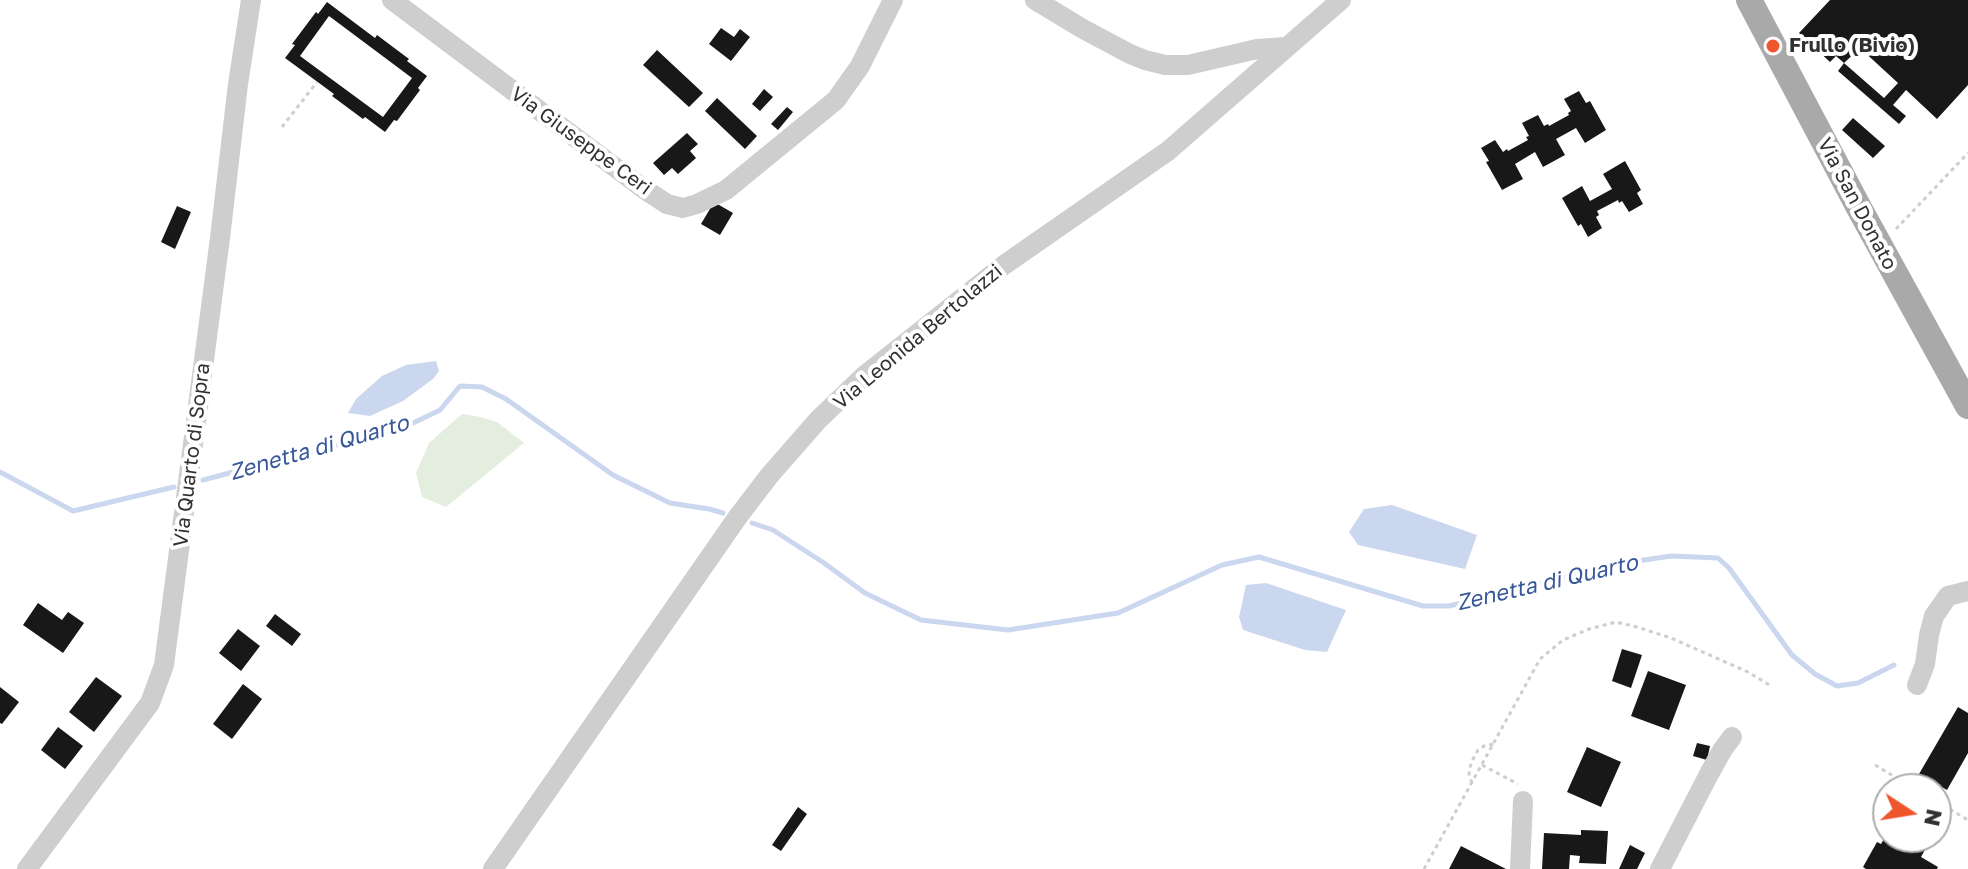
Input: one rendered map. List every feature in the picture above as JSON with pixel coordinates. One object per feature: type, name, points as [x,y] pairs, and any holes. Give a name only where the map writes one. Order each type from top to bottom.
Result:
[{"type":"main road","name":"Via San Donato","points":[[1749,0],[1968,406]]},
{"type":"street","name":"Via Quarto di Sopra","points":[[27,869],[150,703],[164,665],[251,0]]},
{"type":"street","name":"Via Giuseppe Ceri","points":[[392,0],[644,189],[667,204],[683,208],[726,190],[836,100],[860,66],[893,0]]},
{"type":"street","points":[[1035,0],[1130,54],[1165,65],[1188,65],[1257,49],[1286,47]]},
{"type":"street","name":"Via Leonida Bertolazzi","points":[[493,869],[729,530],[769,476],[818,420],[865,375],[1004,265],[1168,151],[1341,0]]},
{"type":"street","points":[[1917,685],[1925,664],[1934,616],[1948,596],[1968,591]]},
{"type":"street","points":[[1660,869],[1709,774],[1732,737]]},
{"type":"street","points":[[1520,869],[1523,801]]},
{"type":"path","points":[[282,127],[317,82]]},
{"type":"path","points":[[1879,246],[1968,153]]},
{"type":"path","points":[[1424,869],[1540,659],[1563,640],[1616,622],[1671,638],[1748,672],[1771,686]]},
{"type":"path","points":[[1472,784],[1469,774],[1478,750],[1494,744]]},
{"type":"path","points":[[1875,765],[1888,773]]},
{"type":"green space","points":[[462,414],[497,422],[524,443],[446,507],[422,497],[416,473],[429,443]]},
{"type":"water","points":[[436,361],[439,371],[433,379],[403,401],[370,416],[348,413],[356,399],[382,376],[406,365]]},
{"type":"water","points":[[1392,505],[1477,535],[1465,569],[1358,545],[1349,532],[1364,509]]},
{"type":"water","points":[[1266,583],[1346,610],[1327,652],[1305,650],[1243,630],[1239,617],[1246,585]]},
{"type":"building","points":[[1830,0],[1968,0],[1968,85],[1937,119],[1906,90],[1893,105],[1906,116],[1899,124],[1838,71],[1844,63],[1836,56],[1830,62],[1799,33]],"holes":[[[1860,48],[1898,83],[1884,98],[1844,63]]]},
{"type":"building","points":[[327,2],[375,38],[377,35],[427,76],[397,121],[394,120],[385,132],[365,117],[363,119],[285,58],[316,12],[318,14]],"holes":[[[329,16],[412,78],[383,117],[300,56]]]},
{"type":"building","points":[[721,28],[734,37],[740,29],[750,37],[731,61],[709,44]]},
{"type":"building","points":[[657,50],[703,93],[689,107],[643,65]]},
{"type":"building","points":[[764,89],[773,97],[760,111],[752,104]]},
{"type":"building","points":[[1579,91],[1586,103],[1590,101],[1606,130],[1585,143],[1576,128],[1556,139],[1565,155],[1543,167],[1535,152],[1515,164],[1523,179],[1502,190],[1481,148],[1495,140],[1503,152],[1528,140],[1522,123],[1538,115],[1544,126],[1549,126],[1569,115],[1571,111],[1564,99]]},
{"type":"building","points":[[717,98],[757,136],[745,149],[705,111]]},
{"type":"building","points":[[787,107],[793,112],[778,130],[771,124]]},
{"type":"building","points":[[1853,118],[1885,146],[1873,158],[1842,130]]},
{"type":"building","points":[[687,133],[698,144],[690,151],[696,158],[678,174],[672,168],[664,175],[653,163]]},
{"type":"building","points":[[1625,161],[1641,190],[1637,193],[1643,204],[1629,212],[1618,200],[1597,211],[1599,215],[1596,217],[1602,228],[1588,237],[1562,198],[1582,186],[1590,201],[1612,189],[1603,174]]},
{"type":"building","points":[[714,202],[733,213],[720,235],[701,224]]},
{"type":"building","points":[[177,206],[191,212],[175,249],[161,242]]},
{"type":"building","points":[[38,603],[62,620],[68,612],[84,623],[63,653],[23,625]]},
{"type":"building","points":[[275,614],[301,634],[292,646],[266,626]]},
{"type":"building","points":[[238,629],[260,646],[241,671],[219,653]]},
{"type":"building","points":[[1622,649],[1642,655],[1631,688],[1612,681]]},
{"type":"building","points":[[1648,671],[1686,685],[1669,730],[1631,716]]},
{"type":"building","points":[[96,677],[122,696],[94,732],[69,712]]},
{"type":"building","points":[[243,684],[262,699],[232,739],[213,724]]},
{"type":"building","points":[[0,687],[19,702],[2,724],[0,723]]},
{"type":"building","points":[[1958,707],[1968,713],[1968,753],[1952,781],[1952,773],[1920,773]]},
{"type":"building","points":[[58,727],[83,746],[65,769],[41,750]]},
{"type":"building","points":[[1697,743],[1710,746],[1707,760],[1693,756]]},
{"type":"building","points":[[1587,747],[1621,762],[1601,807],[1567,792]]},
{"type":"building","points":[[798,807],[807,814],[781,851],[772,845]]},
{"type":"building","points":[[1581,830],[1608,831],[1606,864],[1579,863],[1580,856],[1570,855],[1569,869],[1542,869],[1544,833],[1581,835]]},
{"type":"building","points":[[1630,845],[1645,853],[1637,869],[1619,869]]},
{"type":"building","points":[[1461,846],[1506,869],[1449,869]]},
{"type":"building","points":[[1872,851],[1923,853],[1921,857],[1938,867],[1866,869],[1863,867]]},
{"type":"waterway","name":"Zenetta di Quarto","points":[[203,480],[405,427],[440,410],[460,386],[482,387],[506,399],[613,475],[670,503],[723,513]]},
{"type":"waterway","name":"Zenetta di Quarto","points":[[0,472],[73,511],[174,487]]},
{"type":"waterway","name":"Zenetta di Quarto","points":[[752,523],[773,530],[865,593],[921,620],[1008,630],[1118,613],[1222,565],[1259,557],[1423,606],[1449,606],[1624,563],[1671,556],[1718,558],[1729,568],[1792,655],[1815,674],[1837,686],[1858,683],[1894,665]]},
{"type":"place","name":"Frullo (Bivio)","points":[[1773,46]]}]
